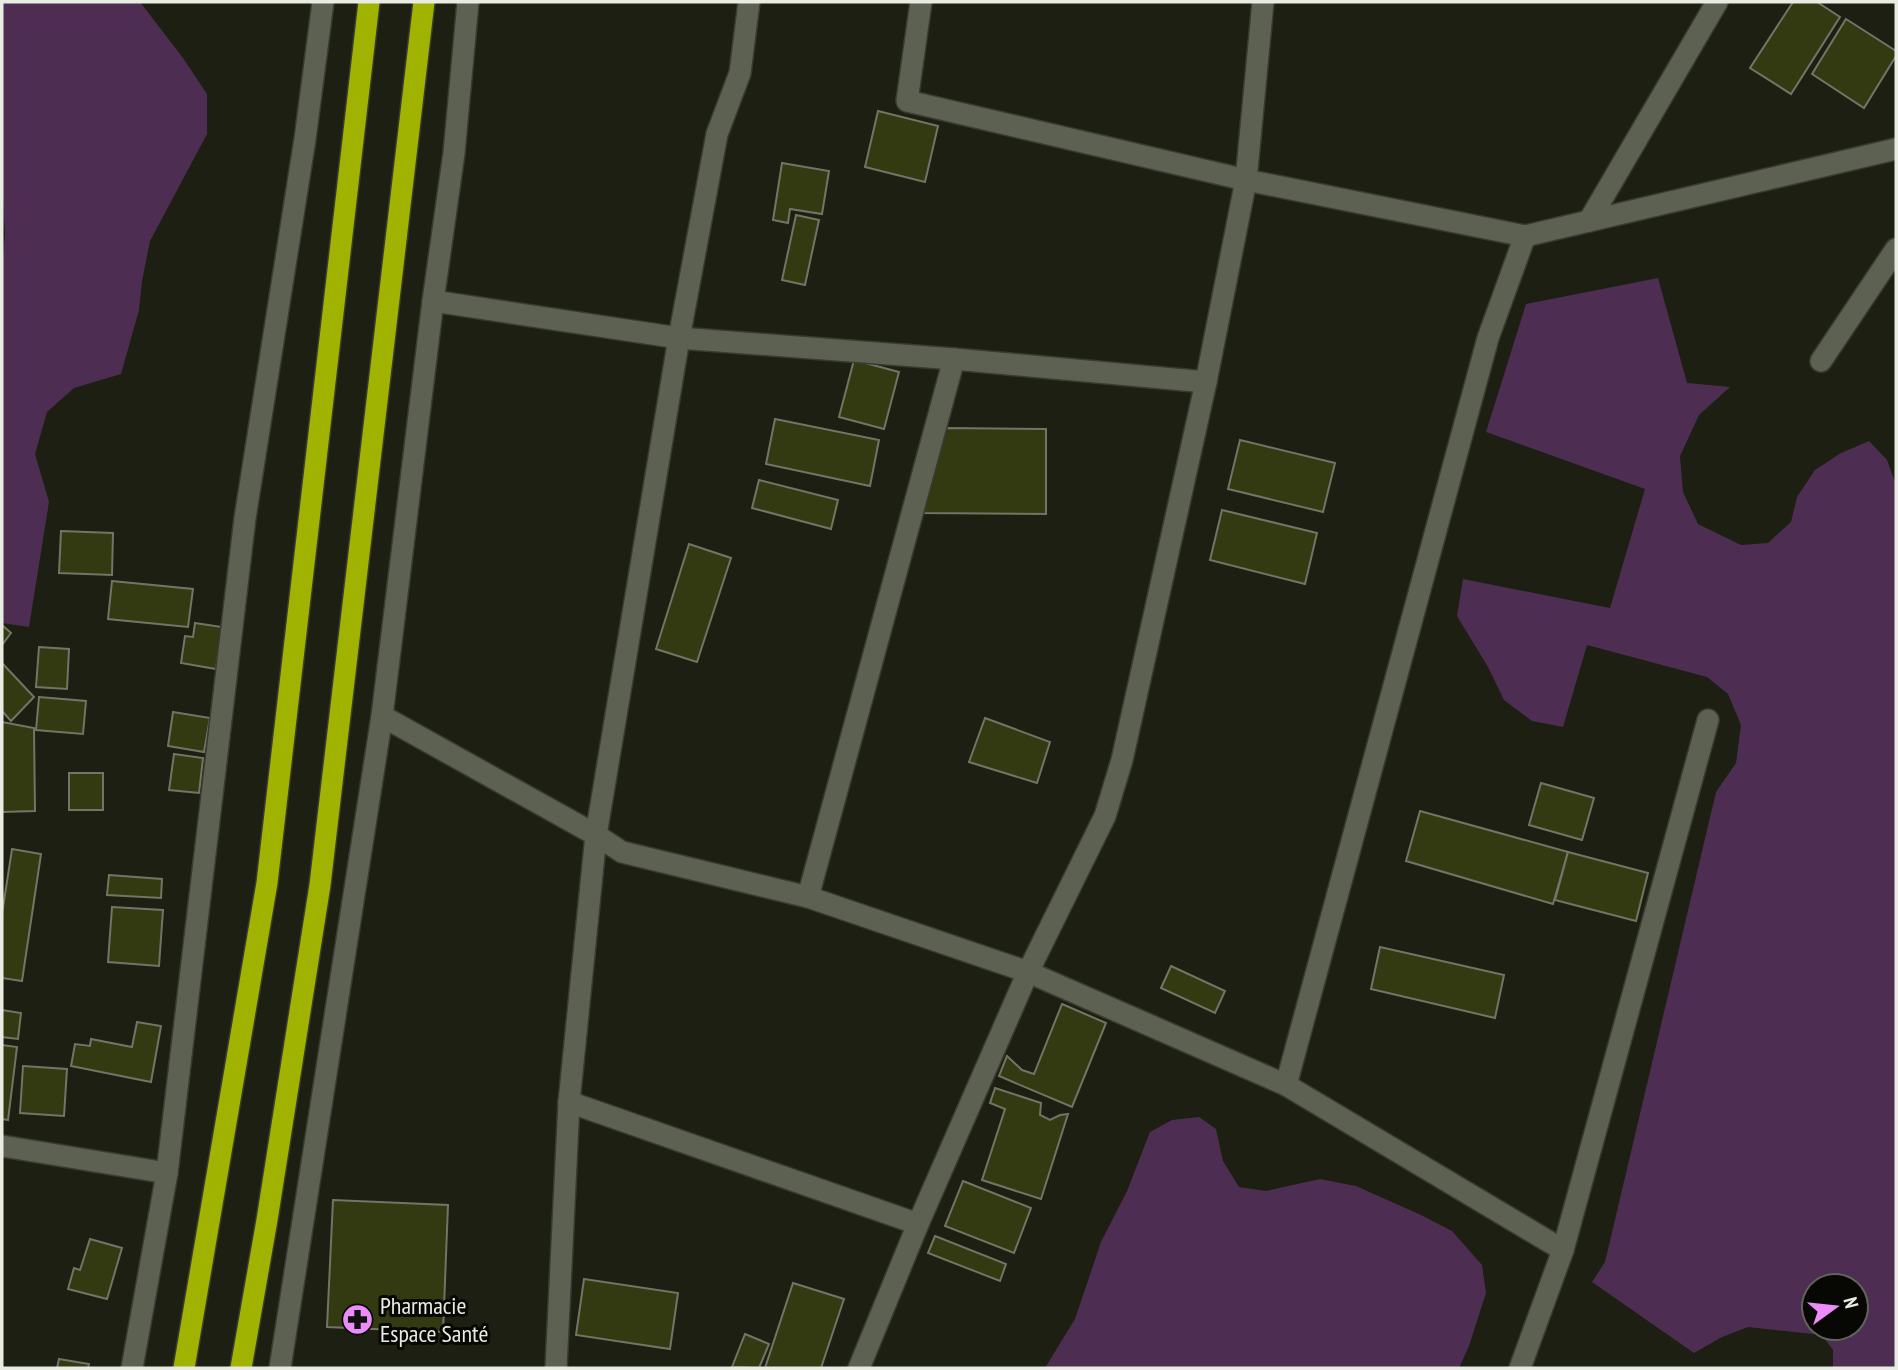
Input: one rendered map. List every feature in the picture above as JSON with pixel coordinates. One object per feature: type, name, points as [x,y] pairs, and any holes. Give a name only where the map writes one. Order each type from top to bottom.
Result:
[{"type":"highway","points":[[184,1368],[267,883],[369,2]]},
{"type":"highway","points":[[241,1368],[322,872],[424,2]]},
{"type":"street","points":[[132,1368],[167,1173],[245,518],[305,139],[323,2]]},
{"type":"street","points":[[281,1368],[382,716],[454,153],[468,2]]},
{"type":"street","points":[[556,1368],[569,1102],[596,835],[679,338],[717,134],[740,74],[749,2]]},
{"type":"street","points":[[921,2],[906,101],[1246,180],[1525,236],[1896,149]]},
{"type":"street","points":[[859,1368],[918,1224],[1028,972],[1105,816],[1122,760],[1206,382],[1246,180],[1263,2]]},
{"type":"street","points":[[1589,221],[1717,2]]},
{"type":"street","points":[[1286,1085],[1488,338],[1525,236]]},
{"type":"street","points":[[1821,361],[1896,249]]},
{"type":"street","points":[[433,301],[679,338],[1206,382]]},
{"type":"street","points":[[808,897],[954,359]]},
{"type":"street","points":[[382,716],[622,852],[808,897],[1028,972],[1286,1085],[1563,1250]]},
{"type":"street","points":[[1520,1368],[1563,1250],[1708,720]]},
{"type":"street","points":[[569,1102],[918,1224]]},
{"type":"street","points":[[2,1146],[167,1173]]},
{"type":"shaded area","points":[[2,2],[140,2],[207,94],[207,134],[150,241],[139,310],[121,374],[74,388],[47,412],[35,454],[49,502],[29,627],[2,623],[2,270],[5,234],[2,183]]},
{"type":"shaded area","points":[[1658,278],[1687,383],[1730,387],[1699,415],[1680,456],[1683,492],[1698,524],[1741,545],[1768,543],[1791,522],[1797,497],[1815,470],[1841,453],[1869,441],[1887,460],[1896,485],[1896,1368],[1833,1368],[1833,1350],[1827,1342],[1870,1342],[1870,1272],[1800,1272],[1800,1333],[1748,1327],[1722,1337],[1694,1353],[1592,1282],[1605,1262],[1716,792],[1736,763],[1741,725],[1728,694],[1707,677],[1587,645],[1563,727],[1532,721],[1504,700],[1488,667],[1457,616],[1463,579],[1610,608],[1645,489],[1486,432],[1526,304]]},
{"type":"shaded area","points":[[1199,1117],[1216,1129],[1223,1161],[1239,1187],[1266,1191],[1320,1179],[1356,1186],[1452,1231],[1482,1265],[1486,1293],[1459,1368],[1045,1368],[1075,1319],[1101,1242],[1127,1191],[1150,1132],[1172,1120]]},
{"type":"building","points":[[1793,2],[1817,2],[1840,17],[1791,94],[1750,68]]},
{"type":"building","points":[[1846,19],[1896,51],[1896,56],[1864,108],[1812,74]]},
{"type":"building","points":[[878,111],[938,126],[925,182],[865,167]]},
{"type":"building","points":[[782,163],[829,171],[822,214],[790,209],[788,223],[773,220]]},
{"type":"building","points":[[796,215],[819,220],[805,285],[782,280]]},
{"type":"building","points":[[854,360],[899,372],[884,429],[839,417]]},
{"type":"building","points":[[775,419],[879,440],[870,486],[766,464]]},
{"type":"building","points":[[944,428],[1046,429],[1046,514],[921,513]]},
{"type":"building","points":[[1240,440],[1335,463],[1323,512],[1228,489]]},
{"type":"building","points":[[759,480],[838,500],[831,529],[752,508]]},
{"type":"building","points":[[1222,510],[1317,533],[1305,584],[1210,560]]},
{"type":"building","points":[[61,531],[113,533],[112,575],[59,573]]},
{"type":"building","points":[[689,544],[731,558],[697,662],[656,649]]},
{"type":"building","points":[[112,581],[193,589],[188,627],[108,619]]},
{"type":"building","points":[[195,623],[222,627],[216,669],[181,663],[185,636],[193,637]]},
{"type":"building","points":[[2,625],[11,633],[2,645]]},
{"type":"building","points":[[39,647],[69,649],[67,689],[36,687]]},
{"type":"building","points":[[2,663],[34,697],[11,721],[2,711]]},
{"type":"building","points":[[39,697],[86,701],[83,734],[36,730]]},
{"type":"building","points":[[173,712],[210,718],[204,752],[168,746]]},
{"type":"building","points":[[985,718],[1050,742],[1037,783],[969,762]]},
{"type":"building","points":[[2,722],[34,728],[35,811],[2,812]]},
{"type":"building","points":[[174,754],[203,758],[199,793],[169,790]]},
{"type":"building","points":[[69,773],[103,773],[103,810],[69,810]]},
{"type":"building","points":[[1541,783],[1594,798],[1582,840],[1529,825]]},
{"type":"building","points":[[1420,811],[1568,852],[1553,904],[1406,861]]},
{"type":"building","points":[[12,849],[41,854],[22,981],[2,978],[2,914]]},
{"type":"building","points":[[1568,852],[1648,873],[1636,921],[1555,900]]},
{"type":"building","points":[[109,875],[162,879],[161,898],[107,895]]},
{"type":"building","points":[[112,907],[163,910],[159,966],[108,962]]},
{"type":"building","points":[[1380,947],[1504,975],[1495,1018],[1371,989]]},
{"type":"building","points":[[1171,966],[1225,991],[1215,1013],[1161,988]]},
{"type":"building","points":[[1062,1004],[1106,1023],[1072,1107],[999,1076],[1007,1056],[1022,1070],[1034,1074]]},
{"type":"building","points":[[2,1010],[21,1013],[18,1039],[2,1037]]},
{"type":"building","points":[[137,1022],[161,1026],[151,1082],[71,1066],[75,1044],[90,1046],[91,1039],[132,1047]]},
{"type":"building","points":[[2,1045],[17,1047],[8,1120],[2,1119]]},
{"type":"building","points":[[23,1066],[67,1069],[64,1116],[20,1113]]},
{"type":"building","points":[[995,1088],[1041,1103],[1040,1115],[1050,1120],[1068,1114],[1041,1199],[982,1180],[1005,1109],[990,1103]]},
{"type":"building","points":[[963,1181],[1031,1208],[1014,1253],[945,1226]]},
{"type":"building","points":[[333,1200],[448,1205],[443,1332],[327,1327]]},
{"type":"building","points":[[935,1236],[1006,1264],[1000,1281],[928,1253]]},
{"type":"building","points":[[90,1239],[122,1248],[107,1299],[68,1289],[74,1268],[80,1270]]},
{"type":"building","points":[[584,1279],[678,1293],[670,1349],[576,1335]]},
{"type":"building","points":[[793,1283],[844,1299],[821,1368],[765,1368]]},
{"type":"building","points":[[745,1334],[769,1344],[759,1368],[732,1367]]},
{"type":"building","points":[[59,1359],[89,1364],[88,1368],[57,1368]]},
{"type":"place","name":"Pharmacie Espace Santé","points":[[357,1319]]}]
